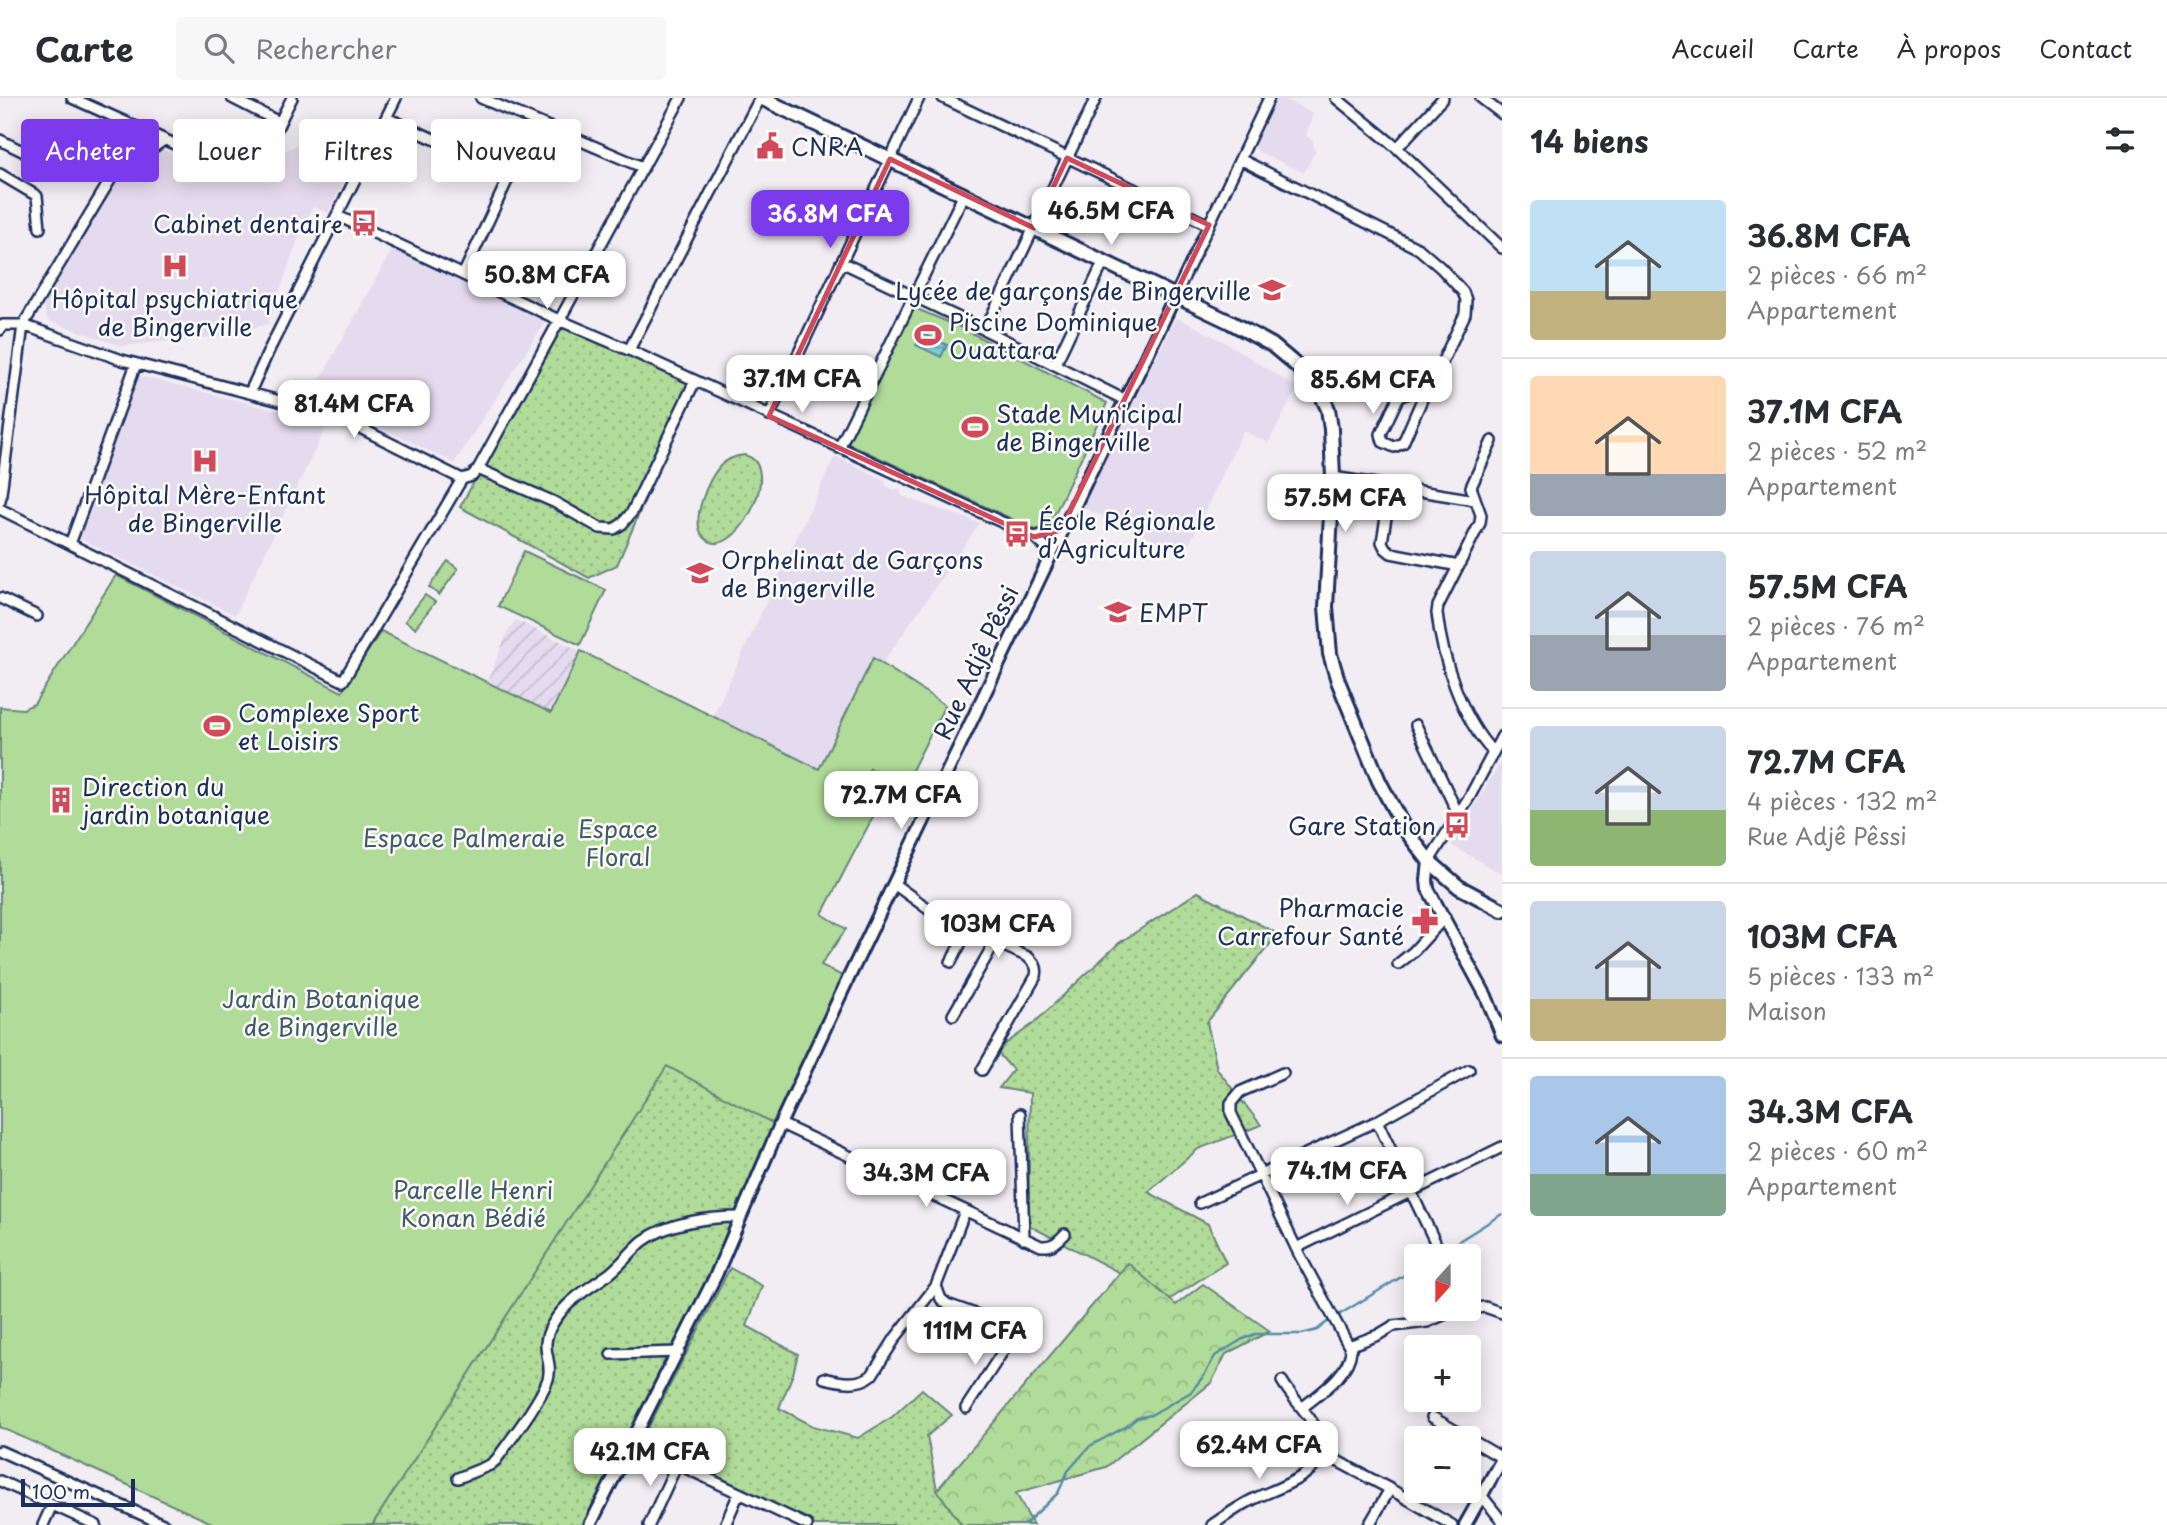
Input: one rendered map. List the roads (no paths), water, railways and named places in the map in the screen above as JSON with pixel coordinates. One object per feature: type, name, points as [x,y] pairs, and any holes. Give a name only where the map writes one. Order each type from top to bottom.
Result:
[{"type":"main road","points":[[760,98],[1104,261],[1272,345],[1309,379],[1320,392],[1330,419],[1333,477],[1326,607],[1330,654],[1338,681],[1379,781],[1404,828],[1429,861],[1460,887],[1502,910]]},
{"type":"street","points":[[72,98],[86,101],[173,144]]},
{"type":"street","points":[[232,98],[273,119]]},
{"type":"street","points":[[281,119],[292,98]]},
{"type":"street","points":[[250,392],[396,98]]},
{"type":"street","points":[[481,98],[530,119]]},
{"type":"street","points":[[1,326],[23,325],[136,364],[334,415],[462,478],[472,476],[681,98]]},
{"type":"street","points":[[629,350],[760,98]]},
{"type":"street","points":[[769,416],[919,98]]},
{"type":"street","points":[[943,98],[1209,225]]},
{"type":"street","points":[[985,330],[1096,98]]},
{"type":"street","points":[[1175,296],[1269,98]]},
{"type":"street","points":[[1336,98],[1397,148],[1502,248]]},
{"type":"street","points":[[1397,148],[1443,98]]},
{"type":"street","points":[[1481,98],[1502,114]]},
{"type":"street","points":[[387,118],[431,138]]},
{"type":"street","points":[[0,140],[21,150]]},
{"type":"street","points":[[159,144],[164,140]]},
{"type":"street","points":[[581,141],[642,167]]},
{"type":"street","points":[[1240,159],[1419,249],[1451,278],[1466,300],[1465,314],[1427,388],[1403,443],[1394,447],[1383,442],[1381,434],[1398,398],[1427,388]]},
{"type":"street","points":[[0,174],[37,196],[40,228]]},
{"type":"street","points":[[0,501],[23,325],[109,182]]},
{"type":"street","points":[[463,275],[505,182]]},
{"type":"street","points":[[839,448],[964,194]]},
{"type":"street","points":[[338,216],[1034,537],[1051,552]]},
{"type":"street","points":[[841,261],[1125,400]]},
{"type":"street","points":[[1055,365],[1104,261]]},
{"type":"street","name":"Rue Adjê Pêssi","points":[[590,1525],[716,1275],[781,1124],[1061,530],[1175,296]]},
{"type":"street","points":[[70,544],[136,364]]},
{"type":"street","points":[[478,469],[554,502],[600,528],[614,529],[632,512],[695,381]]},
{"type":"street","points":[[1492,441],[1471,487],[1481,515],[1437,610],[1438,624],[1455,687],[1480,737],[1493,752]]},
{"type":"street","points":[[1333,477],[1475,500]]},
{"type":"street","points":[[0,509],[343,681],[462,478]]},
{"type":"street","points":[[1391,487],[1382,542],[1385,548],[1391,553],[1459,566]]},
{"type":"street","points":[[1034,537],[1061,530]]},
{"type":"street","points":[[0,598],[37,616]]},
{"type":"street","points":[[1416,725],[1458,814]]},
{"type":"street","points":[[1502,736],[1429,861],[1427,880],[1428,890],[1486,996],[1502,1036]]},
{"type":"street","points":[[894,884],[938,916],[1028,957],[1035,963],[1036,976],[982,1070]]},
{"type":"street","points":[[1398,964],[1445,917]]},
{"type":"street","points":[[951,962],[968,929]]},
{"type":"street","points":[[953,1015],[995,942]]},
{"type":"street","points":[[1199,1203],[1377,1121],[1469,1070]]},
{"type":"street","points":[[1283,1073],[1240,1091],[1231,1103],[1233,1120],[1296,1248],[1351,1350],[1349,1361],[1339,1374],[1302,1408]]},
{"type":"street","points":[[1020,1114],[1024,1239]]},
{"type":"street","points":[[1377,1121],[1436,1244]]},
{"type":"street","points":[[781,1124],[1041,1246],[1055,1244],[1065,1234]]},
{"type":"street","points":[[1296,1248],[1502,1147]]},
{"type":"street","points":[[824,1378],[857,1382],[872,1376],[896,1337],[936,1286],[965,1211]]},
{"type":"street","points":[[458,1478],[491,1465],[524,1420],[547,1381],[549,1373],[546,1338],[552,1324],[568,1303],[621,1265],[647,1238],[676,1226],[740,1217]]},
{"type":"street","points":[[936,1286],[947,1304],[1001,1323],[1007,1330],[1007,1345],[966,1408]]},
{"type":"street","points":[[1481,1307],[1502,1313]]},
{"type":"street","points":[[1349,1346],[1393,1326],[1429,1321]]},
{"type":"street","points":[[611,1354],[679,1352]]},
{"type":"street","points":[[1212,1525],[1258,1497],[1293,1483],[1314,1466],[1322,1453],[1317,1431],[1282,1381]]},
{"type":"street","points":[[1432,1417],[1502,1459],[1465,1525]]},
{"type":"street","points":[[630,1444],[807,1525]]},
{"type":"street","points":[[0,1451],[165,1525]]},
{"type":"street","points":[[1322,1453],[1452,1525]]},
{"type":"street","points":[[649,1525],[677,1464]]},
{"type":"street","points":[[0,1480],[96,1525]]},
{"type":"street","points":[[1369,1525],[1390,1489]]},
{"type":"street","points":[[725,1525],[739,1493]]},
{"type":"street","points":[[1482,1496],[1502,1521]]},
{"type":"street","points":[[43,1525],[52,1505]]},
{"type":"water","points":[[922,333],[947,345],[941,357],[916,345]]},
{"type":"waterway","points":[[1454,1244],[1502,1214]]},
{"type":"waterway","points":[[1337,1316],[1404,1275]]},
{"type":"waterway","points":[[1024,1525],[1058,1493],[1068,1471],[1090,1446],[1137,1418],[1151,1415],[1191,1392],[1215,1356],[1255,1334],[1302,1334],[1317,1330],[1331,1319]]},
{"type":"place","name":"CNRA","points":[[770,146]]},
{"type":"place","name":"Cabinet dentaire","points":[[364,223]]},
{"type":"place","name":"Hôpital psychiatrique de Bingerville","points":[[175,266]]},
{"type":"place","name":"Lycée de garçons de Bingerville","points":[[1272,290]]},
{"type":"place","name":"Piscine Dominique Ouattara","points":[[928,335]]},
{"type":"place","name":"Stade Municipal de Bingerville","points":[[975,427]]},
{"type":"place","name":"Hôpital Mère-Enfant de Bingerville","points":[[205,461]]},
{"type":"place","name":"École Régionale d’Agriculture","points":[[1017,534]]},
{"type":"place","name":"Orphelinat de Garçons de Bingerville","points":[[700,573]]},
{"type":"place","name":"EMPT","points":[[1118,612]]},
{"type":"place","name":"Complexe Sport et Loisirs","points":[[217,726]]},
{"type":"place","name":"Direction du jardin botanique","points":[[61,800]]},
{"type":"place","name":"Gare Station","points":[[1457,825]]},
{"type":"place","name":"Pharmacie Carrefour Santé","points":[[1425,921]]},
{"type":"park label","name":"Espace Palmeraie","points":[[464,837]]},
{"type":"park label","name":"Espace Floral","points":[[618,842]]},
{"type":"park label","name":"Jardin Botanique de Bingerville","points":[[321,1012]]},
{"type":"park label","name":"Parcelle Henri Konan Bédié","points":[[473,1203]]}]
